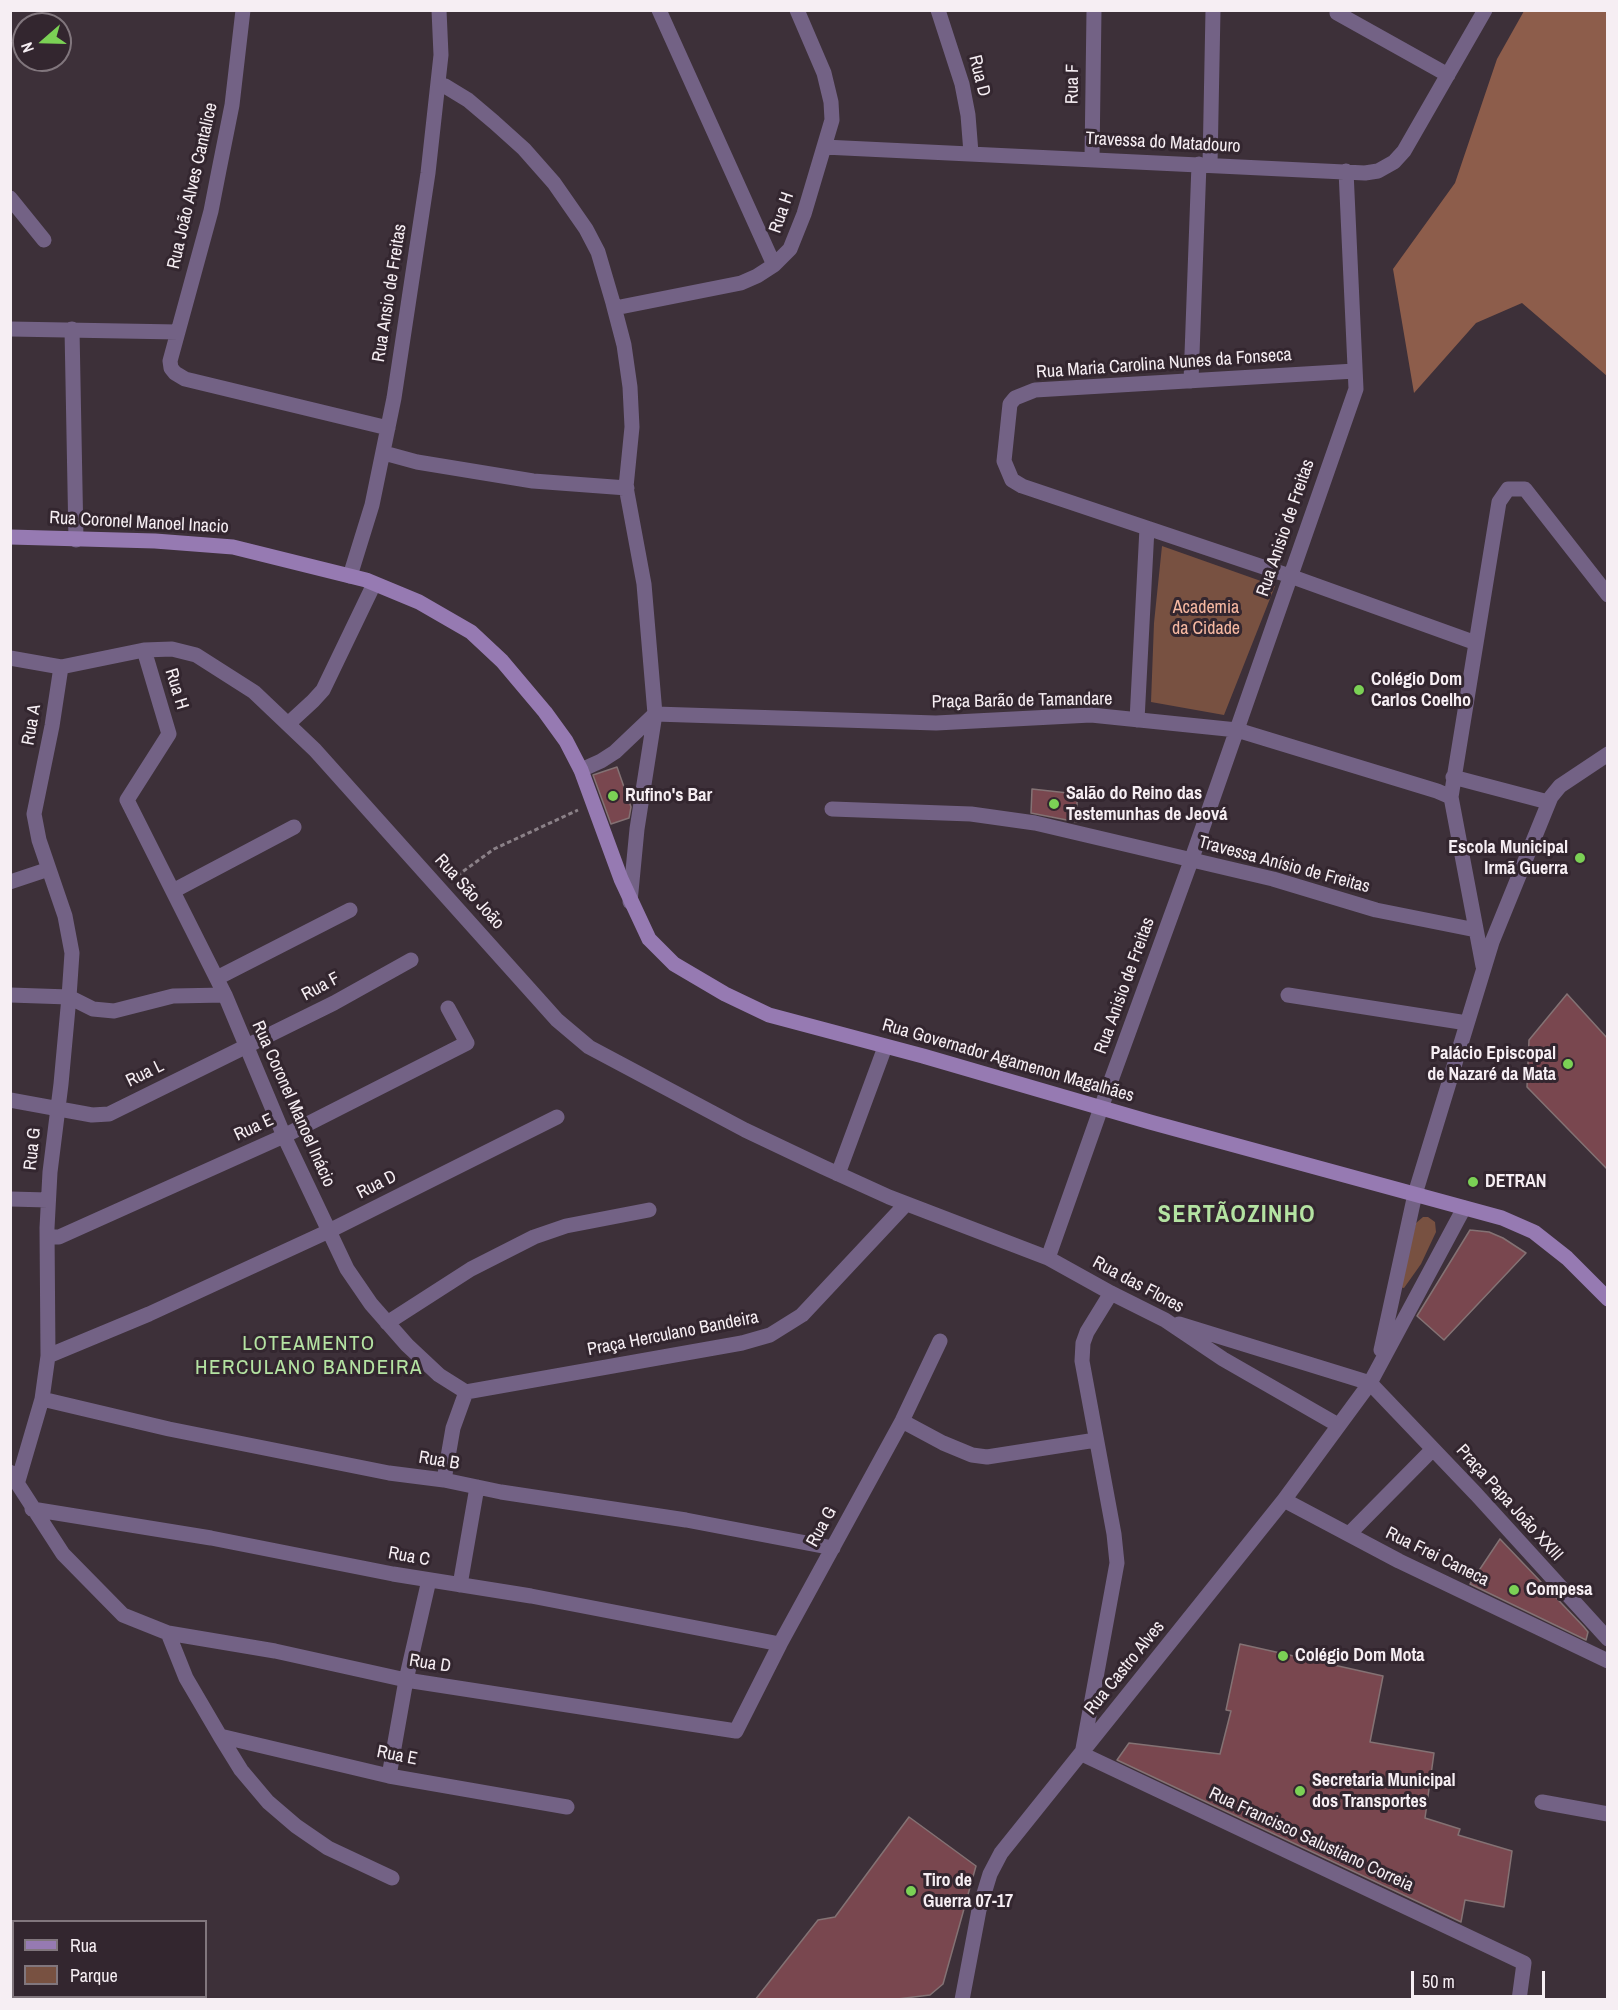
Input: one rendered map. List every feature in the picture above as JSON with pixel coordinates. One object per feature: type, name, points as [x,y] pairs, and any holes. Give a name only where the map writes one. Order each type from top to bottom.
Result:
[{"type":"street","name":"Rua João Alves Cantalice","points":[[243,10],[232,105],[211,211],[170,361],[171,368],[185,379],[388,428]]},
{"type":"street","name":"Rua Ansio de Freitas","points":[[350,576],[372,505],[388,428],[428,173],[441,55],[439,10]]},
{"type":"street","points":[[659,10],[774,265]]},
{"type":"street","name":"Rua H","points":[[615,308],[741,283],[774,265],[790,249],[804,214],[832,120],[831,102],[824,73],[797,10]]},
{"type":"street","name":"Rua D","points":[[938,10],[962,84],[968,116],[971,153]]},
{"type":"street","name":"Rua F","points":[[1092,159],[1094,10]]},
{"type":"street","points":[[1191,381],[1213,10]]},
{"type":"street","name":"Travessa do Matadouro","points":[[824,147],[1365,173],[1378,171],[1394,162],[1404,152],[1485,10]]},
{"type":"street","points":[[1338,12],[1448,75]]},
{"type":"street","points":[[438,84],[468,100],[494,122],[524,149],[554,183],[586,229],[594,245],[615,308],[624,345],[630,387],[632,427],[627,488],[644,584],[655,714],[637,829],[630,902]]},
{"type":"street","name":"Rua Anisio de Freitas","points":[[1048,1258],[1191,861],[1356,389],[1346,171]]},
{"type":"street","points":[[10,198],[44,240]]},
{"type":"street","points":[[10,329],[178,332]]},
{"type":"street","points":[[72,329],[76,540]]},
{"type":"street","name":"Rua Maria Carolina Nunes da Fonseca","points":[[1355,371],[1035,390],[1015,398],[1010,404],[1004,461],[1012,480],[1023,486],[1290,576],[1476,643]]},
{"type":"street","points":[[384,453],[417,462],[532,481],[627,488]]},
{"type":"street","points":[[1484,969],[1451,797],[1499,502],[1508,489],[1526,489],[1608,595]]},
{"type":"street","points":[[1137,720],[1147,528]]},
{"type":"street","name":"Rua Coronel Manoel Inacio","points":[[10,537],[155,541],[233,547],[366,580],[419,602],[471,632],[502,661],[566,741],[581,770],[630,902]]},
{"type":"street","points":[[288,724],[323,690],[374,584]]},
{"type":"street","name":"Rua São João","points":[[10,658],[61,667],[144,650],[172,649],[196,656],[254,692],[315,750],[557,1020],[589,1047],[745,1130],[906,1204]]},
{"type":"street","name":"Rua H","points":[[127,800],[169,734],[144,650]]},
{"type":"street","name":"Rua A","points":[[35,824],[34,814],[52,726],[61,667]]},
{"type":"street","points":[[581,770],[602,761],[615,752],[655,714]]},
{"type":"street","name":"Praça Barão de Tamandare","points":[[655,714],[936,723],[1091,715],[1237,729],[1451,797]]},
{"type":"street","points":[[1165,1320],[1373,1376],[1415,1194],[1492,942],[1548,802],[1560,786],[1608,754]]},
{"type":"street","points":[[1453,777],[1548,802]]},
{"type":"street","name":"Rua Coronel Manoel Inácio","points":[[127,800],[225,995],[284,1136],[347,1269],[387,1323],[439,1375],[466,1392]]},
{"type":"street","name":"Travessa Anísio de Freitas","points":[[832,809],[971,814],[1035,823],[1273,879],[1376,910],[1476,930]]},
{"type":"street","name":"Rua G","points":[[14,1476],[42,1400],[48,1356],[48,1200],[72,953],[66,916],[35,824]]},
{"type":"street","points":[[173,891],[294,827]]},
{"type":"street","points":[[10,882],[49,869]]},
{"type":"street","name":"Rua Governador Agamenon Magalhães","points":[[630,902],[649,939],[674,964],[725,994],[769,1015],[1502,1218],[1534,1232],[1567,1258],[1607,1297]]},
{"type":"street","points":[[217,978],[350,910]]},
{"type":"street","name":"Rua F","points":[[246,1046],[334,1003],[411,960]]},
{"type":"street","points":[[10,995],[69,997],[93,1009],[114,1011],[173,996],[225,995]]},
{"type":"street","points":[[1288,995],[1467,1023]]},
{"type":"street","name":"Rua E","points":[[48,1238],[59,1237],[284,1136],[467,1043],[448,1008]]},
{"type":"street","name":"Rua L","points":[[57,1109],[92,1115],[109,1114],[246,1046]]},
{"type":"street","points":[[838,1174],[885,1047]]},
{"type":"street","points":[[10,1100],[57,1109]]},
{"type":"street","name":"Rua D","points":[[48,1356],[140,1318],[329,1231],[557,1118]]},
{"type":"street","points":[[10,1199],[48,1200]]},
{"type":"street","name":"Rua das Flores","points":[[906,1204],[1048,1258],[1165,1320],[1223,1359],[1338,1425]]},
{"type":"street","name":"Praça Herculano Bandeira","points":[[466,1392],[742,1343],[770,1335],[802,1315],[906,1204]]},
{"type":"street","name":"Rua Castro Alves","points":[[962,2000],[979,1910],[990,1874],[1001,1854],[1284,1500],[1338,1425],[1373,1376],[1464,1208]]},
{"type":"street","points":[[387,1323],[471,1269],[534,1237],[566,1226],[649,1210]]},
{"type":"street","points":[[1082,1754],[1117,1563],[1114,1534],[1082,1361],[1083,1343],[1087,1332],[1111,1293]]},
{"type":"street","name":"Rua G","points":[[736,1731],[780,1644],[902,1421],[940,1341]]},
{"type":"street","name":"Praça Papa João XXIII","points":[[1373,1376],[1432,1448],[1608,1639]]},
{"type":"street","points":[[444,1480],[453,1428],[466,1392]]},
{"type":"street","name":"Rua B","points":[[42,1400],[169,1429],[389,1473],[686,1520],[833,1548]]},
{"type":"street","points":[[902,1421],[943,1443],[972,1455],[987,1457],[1096,1440]]},
{"type":"street","points":[[1348,1534],[1432,1448]]},
{"type":"street","points":[[14,1476],[32,1509]]},
{"type":"street","points":[[460,1585],[477,1487]]},
{"type":"street","name":"Rua Frei Caneca","points":[[1284,1500],[1399,1561],[1608,1661]]},
{"type":"street","name":"Rua D","points":[[32,1509],[63,1554],[123,1615],[168,1633],[275,1651],[406,1680],[736,1731]]},
{"type":"street","name":"Rua C","points":[[32,1509],[211,1538],[780,1644]]},
{"type":"street","points":[[389,1776],[406,1680],[429,1580]]},
{"type":"street","points":[[168,1633],[186,1678],[220,1736],[241,1770],[268,1802],[296,1826],[328,1848],[392,1878]]},
{"type":"street","name":"Rua E","points":[[220,1736],[389,1776],[567,1807]]},
{"type":"street","name":"Rua Francisco Salustiano Correia","points":[[1082,1754],[1524,1963],[1519,2000]]},
{"type":"street","points":[[1542,1802],[1608,1814]]},
{"type":"path","points":[[440,888],[494,849],[593,803]]},
{"type":"green space","name":"Academia da Cidade","points":[[1162,546],[1275,586],[1224,715],[1151,702],[1154,623]]},
{"type":"green space","points":[[1423,1217],[1428,1217],[1435,1222],[1436,1232],[1421,1264],[1404,1288],[1399,1287],[1416,1223]]},
{"type":"shaded area","points":[[1524,11],[1607,11],[1607,376],[1522,303],[1476,323],[1414,393],[1393,269],[1455,183],[1497,59]]},
{"type":"building","name":"Rufino's Bar","points":[[617,767],[631,807],[629,818],[611,824],[593,775]]},
{"type":"building","name":"Salão do Reino das Testemunhas de Jeová","points":[[1032,789],[1077,794],[1077,822],[1031,813]]},
{"type":"building","name":"Palácio Episcopal de Nazaré da Mata","points":[[1567,994],[1608,1039],[1608,1170],[1527,1087],[1529,1040]]},
{"type":"building","points":[[1470,1230],[1489,1232],[1526,1253],[1444,1340],[1417,1316]]},
{"type":"building","name":"Compesa","points":[[1500,1539],[1584,1627],[1588,1632],[1586,1640],[1470,1584]]},
{"type":"building","name":"Secretaria Municipal dos Transportes","points":[[1240,1644],[1383,1676],[1370,1742],[1434,1753],[1425,1818],[1460,1829],[1458,1835],[1512,1851],[1504,1907],[1465,1900],[1461,1922],[1117,1760],[1129,1743],[1220,1754],[1231,1711],[1226,1710]]},
{"type":"building","name":"Tiro de Guerra 07-17","points":[[909,1817],[976,1866],[943,1984],[930,1995],[889,2000],[755,2000],[818,1920],[835,1917]]},
{"type":"place","name":"Colégio Dom Carlos Coelho","points":[[1359,690]]},
{"type":"place","name":"Rufino's Bar","points":[[613,796]]},
{"type":"place","name":"Salão do Reino das Testemunhas de Jeová","points":[[1054,804]]},
{"type":"place","name":"Escola Municipal Irmã Guerra","points":[[1580,858]]},
{"type":"place","name":"Palácio Episcopal de Nazaré da Mata","points":[[1568,1064]]},
{"type":"place","name":"DETRAN","points":[[1473,1182]]},
{"type":"place","name":"Compesa","points":[[1514,1590]]},
{"type":"place","name":"Colégio Dom Mota","points":[[1283,1656]]},
{"type":"place","name":"Secretaria Municipal dos Transportes","points":[[1300,1791]]},
{"type":"place","name":"Tiro de Guerra 07-17","points":[[911,1891]]},
{"type":"district","name":"SERTÃOZINHO","points":[[1237,1216]]},
{"type":"district","name":"LOTEAMENTO HERCULANO BANDEIRA","points":[[309,1356]]}]
